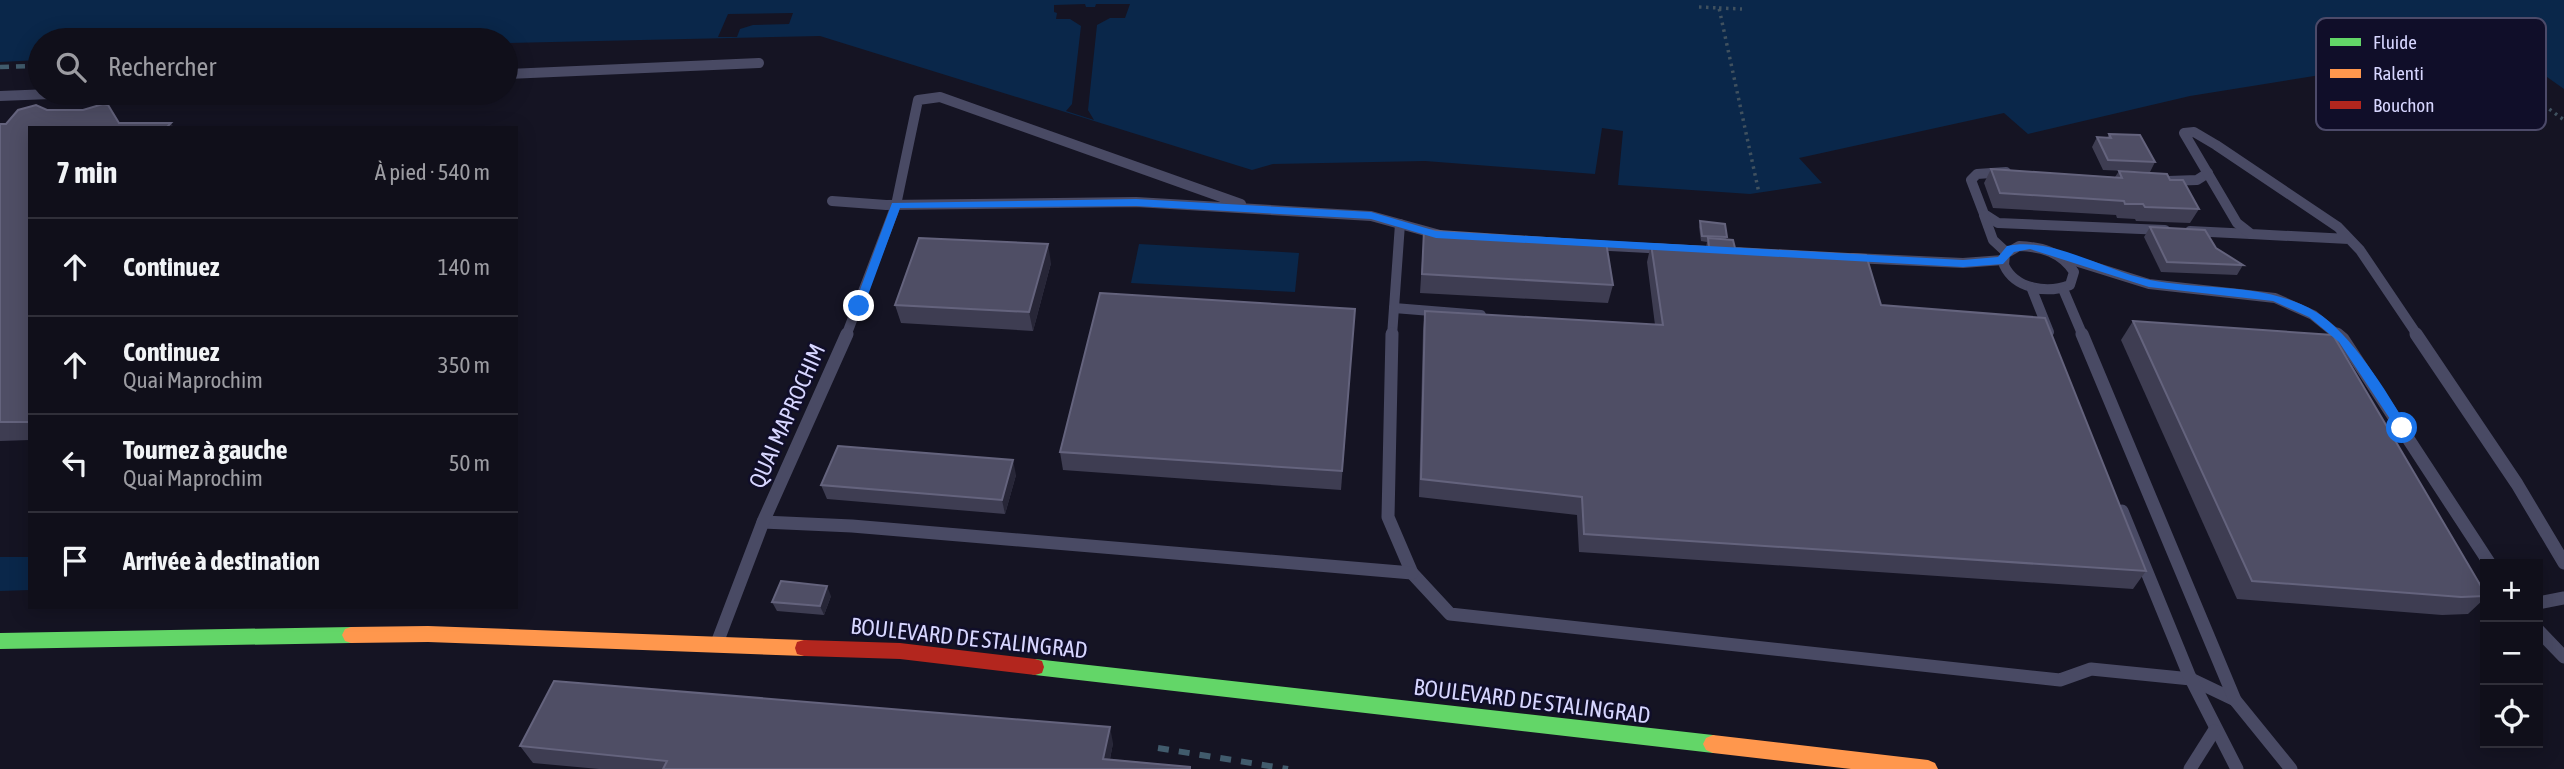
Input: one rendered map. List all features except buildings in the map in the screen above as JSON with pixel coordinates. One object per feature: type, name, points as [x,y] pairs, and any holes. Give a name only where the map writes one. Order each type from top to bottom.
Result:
[{"type":"main road","name":"BOULEVARD DE STALINGRAD","points":[[0,640],[428,634],[900,651],[1928,769]]},
{"type":"lane","points":[[518,73],[759,63]]},
{"type":"lane","points":[[0,96],[28,95]]},
{"type":"lane","name":"QUAI MAPROCHIM","points":[[717,643],[763,522],[859,306],[896,205],[918,100],[940,97],[1255,209]]},
{"type":"lane","points":[[2251,234],[2237,223],[2184,133],[2194,132],[2216,145],[2338,226],[2360,250],[2517,484],[2564,563]]},
{"type":"lane","points":[[2019,173],[1992,171],[1977,174],[1971,180],[1993,240],[2005,256],[2010,275],[2031,287],[2054,291],[2070,285],[2074,272],[2059,256]]},
{"type":"lane","points":[[2156,180],[2197,180],[2208,173]]},
{"type":"lane","name":"QUAI MAPROCHIM","points":[[832,201],[896,205],[1136,202],[1371,216],[1436,235],[1449,236]]},
{"type":"lane","points":[[1984,214],[1998,223],[2349,239]]},
{"type":"lane","points":[[1400,224],[1394,308],[1388,517],[1412,573],[1450,614],[2060,680],[2091,669],[2191,679],[2235,700]]},
{"type":"lane","points":[[1585,245],[1676,249]]},
{"type":"lane","points":[[1839,257],[1963,263],[2005,256],[2020,246],[2030,246],[2149,284],[2275,298],[2313,315],[2343,339],[2487,559]]},
{"type":"lane","points":[[2031,287],[2056,350]]},
{"type":"lane","points":[[2063,289],[2235,700],[2291,769]]},
{"type":"lane","points":[[1394,308],[1491,316]]},
{"type":"lane","points":[[2118,502],[2214,732],[2237,769]]},
{"type":"lane","points":[[763,522],[852,526],[1412,573]]},
{"type":"lane","points":[[2543,602],[2564,598]]},
{"type":"lane","points":[[2543,635],[2564,657]]},
{"type":"lane","points":[[2190,769],[2214,732]]},
{"type":"path","points":[[1699,7],[1742,9]]},
{"type":"path","points":[[1719,8],[1759,193]]},
{"type":"path","points":[[2546,107],[2564,120]]},
{"type":"water","points":[[0,0],[2564,0],[2564,89],[2546,76],[2546,18],[2316,18],[2316,76],[2190,96],[2028,134],[2004,113],[1799,158],[1822,183],[1750,194],[1618,185],[1623,131],[1602,128],[1595,174],[1425,161],[1273,164],[1252,170],[820,36],[518,43],[518,28],[28,28],[28,61],[0,62]]},
{"type":"water","points":[[1139,244],[1299,253],[1295,292],[1131,283]]},
{"type":"water","points":[[0,557],[28,557],[28,590],[0,591]]},
{"type":"pier","points":[[1085,4],[1086,7],[1095,7],[1096,4],[1130,4],[1125,18],[1110,18],[1097,25],[1088,110],[1094,120],[1066,111],[1072,104],[1081,26],[1070,19],[1056,19],[1057,13],[1054,12],[1054,5]]},
{"type":"pier","points":[[793,13],[789,24],[753,25],[740,29],[737,37],[718,37],[728,14]]},
{"type":"railway","points":[[0,67],[28,66]]},
{"type":"railway","points":[[1158,748],[1288,769]]},
{"type":"traffic: fast","points":[[0,641],[351,635]]},
{"type":"traffic: fast","points":[[1035,667],[1713,744]]},
{"type":"traffic: slow","points":[[351,635],[428,634],[804,648]]},
{"type":"traffic: slow","points":[[1713,744],[1928,769]]},
{"type":"traffic: jam","points":[[804,648],[900,651],[1035,667]]},
{"type":"route","points":[[859,306],[896,205],[1136,202],[1371,216],[1436,235],[1963,263],[2003,260],[2011,249],[2030,246],[2149,284],[2275,298],[2313,315],[2343,339],[2402,428]]}]
